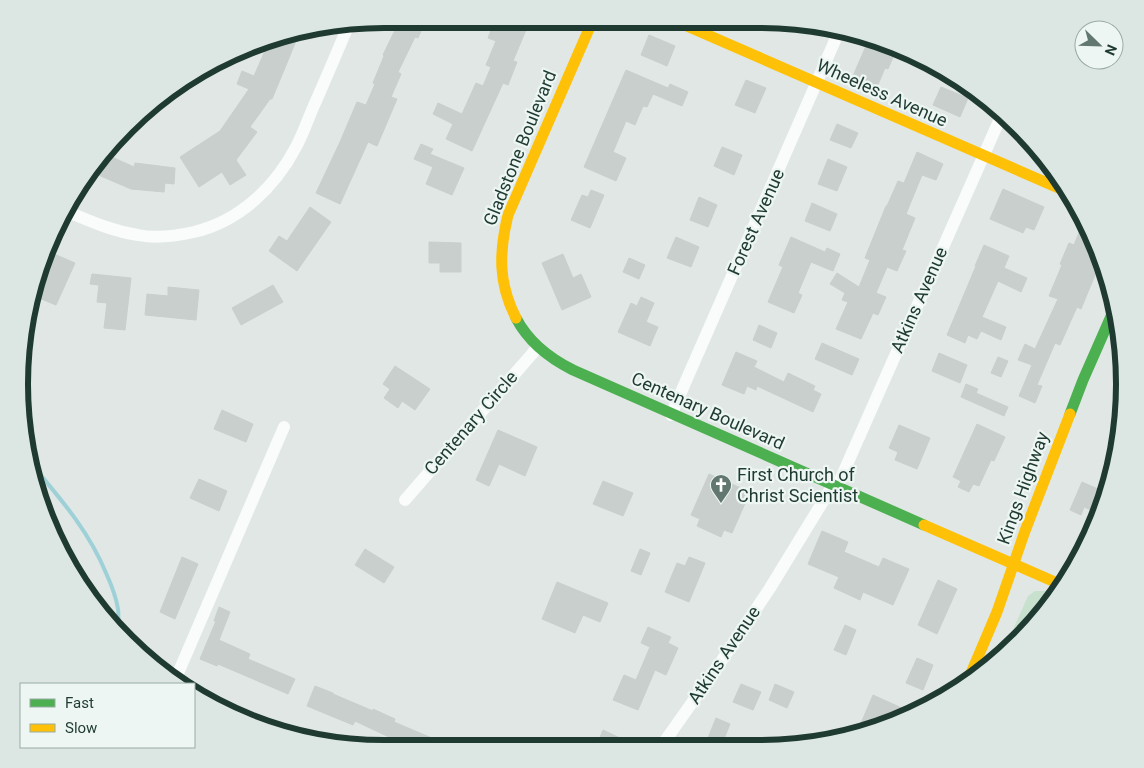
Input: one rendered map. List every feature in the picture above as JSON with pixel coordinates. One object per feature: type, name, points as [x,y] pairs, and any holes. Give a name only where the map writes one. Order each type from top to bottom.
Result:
[{"type":"street","name":"Gladstone Boulevard","points":[[517,320],[506,296],[501,274],[500,252],[503,229],[589,28]]},
{"type":"street","name":"Wheeless Avenue","points":[[692,28],[1057,187]]},
{"type":"street","points":[[71,212],[103,226],[140,236],[164,237],[194,232],[238,213],[258,198],[275,180],[297,146],[347,30]]},
{"type":"street","name":"Forest Avenue","points":[[671,415],[837,36]]},
{"type":"street","name":"Atkins Avenue","points":[[666,740],[720,663],[835,486],[999,120]]},
{"type":"street","name":"Kings Highway","points":[[972,670],[997,612],[1045,478],[1083,380],[1110,318]]},
{"type":"street","name":"Centenary Boulevard","points":[[517,320],[529,337],[545,353],[591,379],[1056,582]]},
{"type":"street","name":"Centenary Circle","points":[[405,500],[538,346]]},
{"type":"street","points":[[178,674],[284,427]]},
{"type":"green space","points":[[1035,591],[1049,592],[1028,619],[1009,639],[1028,596]]},
{"type":"building","points":[[396,28],[422,28],[418,38],[415,37],[398,72],[401,74],[391,97],[397,99],[377,146],[368,142],[340,204],[316,193],[357,102],[366,105],[375,84],[373,83],[383,55]]},
{"type":"building","points":[[492,28],[527,28],[513,61],[517,62],[508,85],[503,83],[472,151],[446,139],[453,124],[433,114],[438,103],[462,114],[476,83],[483,86],[491,67],[486,65],[496,41],[488,38]]},
{"type":"building","points":[[649,35],[675,46],[667,66],[641,55]]},
{"type":"building","points":[[297,39],[272,99],[270,99],[250,127],[257,132],[236,160],[246,175],[230,185],[222,172],[199,187],[180,157],[220,131],[249,89],[237,84],[242,71],[254,76],[267,47]]},
{"type":"building","points":[[867,44],[894,54],[888,69],[885,68],[877,87],[853,76]]},
{"type":"building","points":[[626,70],[668,88],[670,84],[688,92],[682,106],[653,94],[647,107],[643,106],[635,125],[626,121],[613,152],[626,158],[616,181],[584,167]]},
{"type":"building","points":[[746,80],[766,88],[755,113],[735,105]]},
{"type":"building","points":[[941,87],[968,98],[960,117],[933,105]]},
{"type":"building","points":[[837,124],[858,133],[851,148],[830,140]]},
{"type":"building","points":[[421,144],[433,149],[430,154],[464,168],[452,195],[426,184],[433,167],[414,159]]},
{"type":"building","points":[[722,147],[742,155],[734,175],[714,166]]},
{"type":"building","points":[[917,152],[943,164],[936,180],[922,175],[906,214],[915,218],[902,250],[906,251],[897,271],[887,267],[876,293],[886,297],[878,315],[873,313],[861,339],[836,329],[848,302],[842,300],[845,293],[830,284],[837,273],[859,287],[870,260],[865,258],[886,206],[898,181],[904,183]]},
{"type":"building","points":[[110,156],[134,167],[135,163],[175,168],[174,184],[165,183],[164,192],[131,189],[96,174]]},
{"type":"building","points":[[828,159],[847,167],[837,191],[818,184]]},
{"type":"building","points":[[1003,189],[1044,207],[1034,230],[1026,227],[1023,233],[990,219]]},
{"type":"building","points":[[591,190],[604,195],[590,228],[571,220],[582,195],[588,197]]},
{"type":"building","points":[[699,197],[717,205],[708,227],[690,220]]},
{"type":"building","points":[[812,203],[837,214],[830,231],[805,221]]},
{"type":"building","points":[[310,207],[331,222],[297,271],[269,251],[279,236],[287,241]]},
{"type":"building","points":[[1081,228],[1098,268],[1081,309],[1077,307],[1060,345],[1055,343],[1037,385],[1042,386],[1035,403],[1019,396],[1032,365],[1018,360],[1025,344],[1035,349],[1058,299],[1049,296],[1062,265],[1060,264],[1069,243],[1074,245]]},
{"type":"building","points":[[676,237],[699,247],[691,267],[667,258]]},
{"type":"building","points":[[791,237],[825,252],[827,248],[840,254],[833,271],[811,262],[798,293],[802,295],[794,313],[768,302],[783,267],[779,265]]},
{"type":"building","points":[[429,242],[461,243],[461,272],[440,272],[440,263],[429,263]]},
{"type":"building","points":[[984,245],[1009,256],[1004,268],[1027,278],[1021,292],[998,281],[982,317],[1006,327],[1001,340],[981,331],[977,339],[968,335],[965,343],[947,335]]},
{"type":"building","points":[[53,253],[75,263],[56,305],[38,298],[46,269]]},
{"type":"building","points":[[563,254],[573,278],[581,274],[591,297],[562,310],[542,263]]},
{"type":"building","points":[[629,258],[645,265],[639,279],[623,272]]},
{"type":"building","points":[[92,274],[131,278],[125,330],[104,328],[107,303],[97,302],[99,285],[90,284]]},
{"type":"building","points":[[273,285],[283,302],[241,325],[232,308]]},
{"type":"building","points":[[168,287],[199,290],[196,320],[145,315],[147,294],[168,296]]},
{"type":"building","points":[[641,297],[654,303],[646,322],[658,327],[650,346],[618,332],[631,303],[637,306]]},
{"type":"building","points":[[759,325],[777,333],[771,348],[753,340]]},
{"type":"building","points":[[822,343],[859,359],[852,375],[815,359]]},
{"type":"building","points":[[736,352],[757,361],[754,367],[784,382],[788,373],[815,386],[813,390],[821,394],[813,412],[757,386],[756,390],[747,386],[744,394],[722,385]]},
{"type":"building","points":[[939,353],[967,365],[960,383],[932,371]]},
{"type":"building","points":[[998,357],[1008,361],[1001,377],[991,373]]},
{"type":"building","points":[[395,366],[430,389],[415,410],[402,401],[398,408],[384,398],[390,389],[383,384]]},
{"type":"building","points":[[966,384],[978,389],[976,393],[1008,407],[1004,416],[961,397]]},
{"type":"building","points":[[222,410],[253,424],[246,442],[214,429]]},
{"type":"building","points":[[977,424],[1005,437],[994,461],[991,460],[979,486],[973,484],[969,492],[958,487],[961,481],[953,477]]},
{"type":"building","points":[[899,425],[930,438],[917,469],[895,460],[898,452],[889,448]]},
{"type":"building","points":[[498,430],[537,447],[525,476],[499,464],[489,486],[476,480]]},
{"type":"building","name":"First Church of Christ Scientist","points":[[709,474],[750,492],[732,533],[724,530],[721,537],[697,526],[700,519],[691,515]]},
{"type":"building","points":[[199,479],[227,491],[219,511],[190,498]]},
{"type":"building","points":[[603,481],[633,493],[623,516],[593,504]]},
{"type":"building","points":[[1082,482],[1100,490],[1093,511],[1084,507],[1081,515],[1070,510]]},
{"type":"building","points":[[822,531],[848,542],[844,552],[879,567],[883,558],[909,569],[893,605],[863,592],[860,600],[834,588],[839,577],[808,564]]},
{"type":"building","points":[[365,549],[394,567],[384,583],[355,565]]},
{"type":"building","points":[[640,549],[650,553],[641,575],[631,571]]},
{"type":"building","points":[[182,557],[198,564],[175,619],[160,612]]},
{"type":"building","points":[[689,557],[705,563],[689,602],[665,592],[677,563],[685,566]]},
{"type":"building","points":[[938,580],[957,589],[937,634],[918,625]]},
{"type":"building","points":[[557,582],[608,603],[600,622],[583,615],[575,633],[542,619]]},
{"type":"building","points":[[219,607],[230,612],[219,640],[250,654],[248,659],[295,679],[288,694],[218,664],[217,666],[200,659],[216,621],[214,621]]},
{"type":"building","points":[[845,625],[856,630],[846,655],[834,650]]},
{"type":"building","points":[[648,627],[671,637],[668,643],[678,648],[666,675],[655,670],[638,710],[613,700],[624,675],[636,680],[650,647],[641,643]]},
{"type":"building","points":[[917,658],[933,665],[923,690],[906,683]]},
{"type":"building","points":[[741,684],[761,692],[753,710],[733,702]]},
{"type":"building","points":[[775,684],[794,692],[787,708],[769,700]]},
{"type":"building","points":[[315,686],[373,711],[373,709],[395,719],[394,722],[437,740],[395,740],[355,721],[353,725],[307,706]]},
{"type":"building","points":[[873,695],[905,709],[875,722],[860,726]]},
{"type":"building","points":[[716,718],[730,724],[724,740],[708,738]]},
{"type":"building","points":[[603,730],[620,738],[619,740],[599,740]]},
{"type":"waterway","points":[[39,474],[72,514],[99,557],[116,599],[118,621]]},
{"type":"traffic: fast","points":[[516,318],[540,348],[573,370],[924,525]]},
{"type":"traffic: fast","points":[[1070,414],[1110,318]]},
{"type":"traffic: slow","points":[[516,318],[503,280],[502,255],[508,215],[589,28]]},
{"type":"traffic: slow","points":[[691,28],[1057,187]]},
{"type":"traffic: slow","points":[[972,670],[997,612],[1025,531],[1070,414]]},
{"type":"traffic: slow","points":[[924,525],[1056,582]]},
{"type":"place","name":"First Church of Christ Scientist","points":[[721,504]]}]
